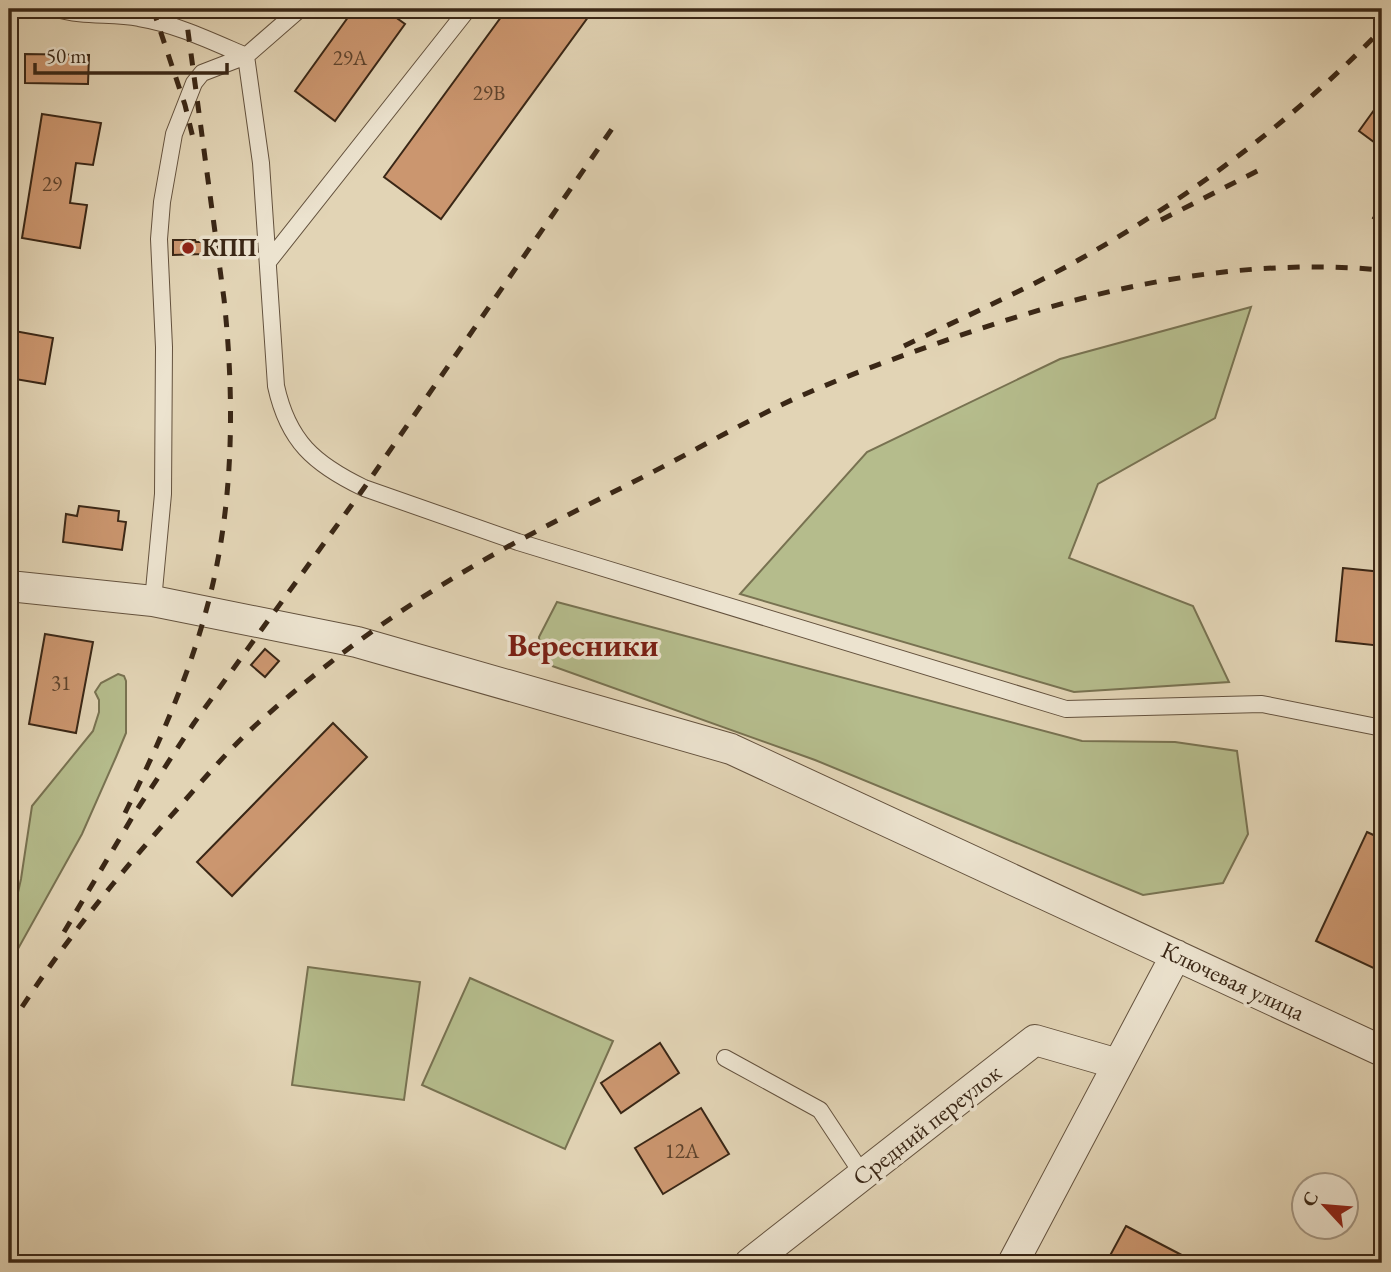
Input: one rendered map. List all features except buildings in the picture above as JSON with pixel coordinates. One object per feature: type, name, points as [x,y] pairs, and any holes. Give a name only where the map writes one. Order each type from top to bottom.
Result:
[{"type":"street","name":"Ключевая улица","points":[[9,586],[153,601],[357,642],[731,749],[1382,1051]]},
{"type":"street","points":[[1013,1263],[1176,955]]},
{"type":"street","name":"Средний переулок","points":[[750,1263],[1035,1040],[1118,1064]]},
{"type":"lane","points":[[58,9],[136,17],[158,22],[246,56]]},
{"type":"lane","points":[[153,601],[163,494],[164,369],[159,239],[171,148],[178,119],[194,83],[202,72],[246,56],[300,9]]},
{"type":"lane","points":[[268,262],[468,9]]},
{"type":"lane","points":[[246,56],[261,163],[276,386],[288,427],[313,458],[329,470],[364,488],[518,542],[1066,709],[1262,704],[1382,728]]},
{"type":"lane","points":[[725,1058],[820,1110],[863,1175]]},
{"type":"green space","points":[[1251,307],[1215,418],[1098,484],[1069,558],[1193,606],[1229,682],[1074,692],[740,594],[867,452],[1060,359]]},
{"type":"green space","points":[[557,602],[1082,741],[1175,742],[1237,751],[1248,834],[1223,883],[1143,895],[815,760],[541,662],[539,637]]},
{"type":"green space","points":[[118,674],[124,676],[126,681],[126,733],[82,834],[9,965],[9,932],[21,879],[32,806],[93,731],[99,712],[99,700],[95,692],[101,683]]},
{"type":"green space","points":[[308,967],[420,982],[404,1100],[292,1085]]},
{"type":"green space","points":[[470,978],[613,1041],[565,1149],[422,1085]]},
{"type":"railway","points":[[153,9],[185,105],[193,138]]},
{"type":"railway","points":[[125,813],[170,714],[206,611],[222,534],[230,456],[228,338],[185,9]]},
{"type":"railway","points":[[904,346],[1067,266],[1168,205],[1244,152],[1280,123],[1382,29]]},
{"type":"railway","points":[[64,932],[136,811],[194,723],[364,488],[616,123]]},
{"type":"railway","points":[[1161,220],[1265,167]]},
{"type":"railway","points":[[9,1027],[68,941],[111,886],[247,733],[304,683],[378,627],[501,550],[796,398],[988,326],[1099,294],[1210,274],[1267,268],[1382,270]]},
{"type":"place","name":"КПП","points":[[188,248]]},
{"type":"district","name":"Вересники","points":[[583,645]]}]
